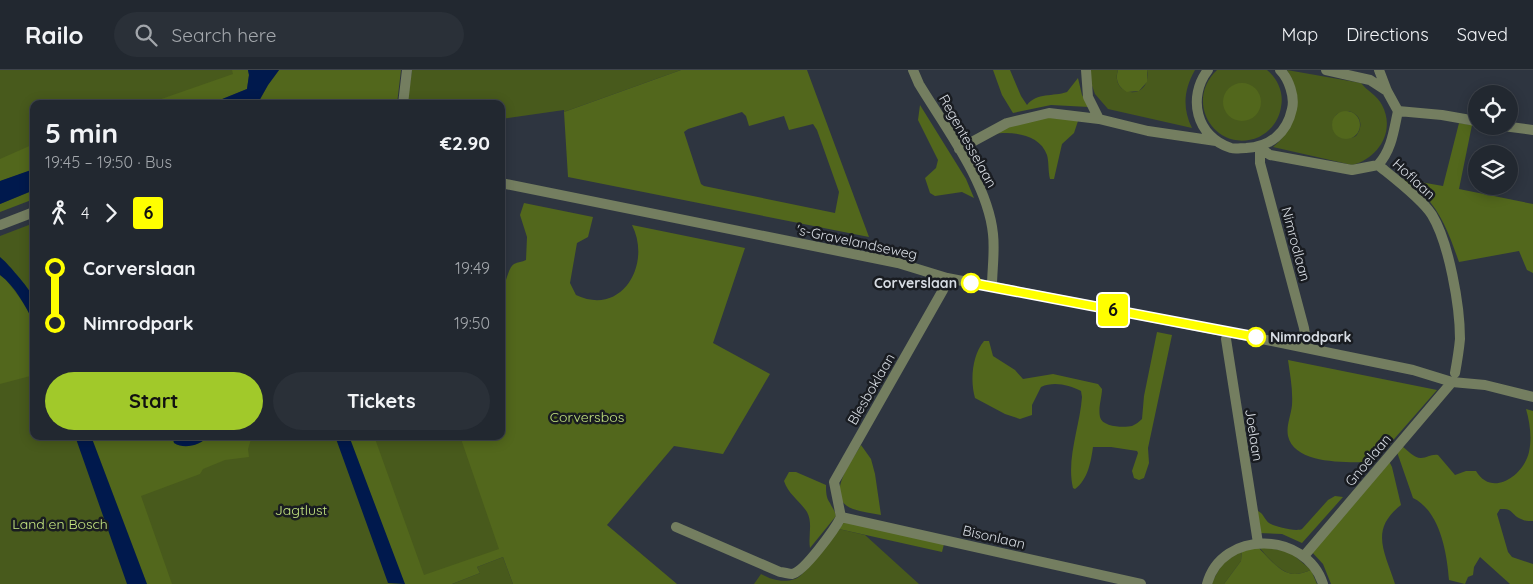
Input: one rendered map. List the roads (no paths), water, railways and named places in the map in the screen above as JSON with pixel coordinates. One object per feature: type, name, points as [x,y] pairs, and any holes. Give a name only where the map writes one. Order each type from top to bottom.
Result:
[{"type":"street","points":[[403,100],[407,70]]},
{"type":"street","name":"Regentesselaan","points":[[913,70],[977,181],[993,233],[992,288]]},
{"type":"street","points":[[1086,70],[1088,97],[1099,119]]},
{"type":"street","points":[[1208,70],[1199,84],[1196,100],[1198,116],[1204,130],[1216,141],[1232,149],[1260,148],[1275,139],[1287,125],[1292,108],[1291,89],[1280,70]]},
{"type":"street","points":[[1326,70],[1370,80],[1387,91]]},
{"type":"street","points":[[1379,70],[1387,91],[1398,110],[1468,120]]},
{"type":"street","name":"Hoflaan","points":[[1398,110],[1390,145],[1384,159],[1378,165],[1407,189],[1431,214],[1446,244],[1458,311],[1460,339],[1454,377]]},
{"type":"street","points":[[959,148],[1007,123],[1049,113],[1099,119],[1148,132],[1216,141]]},
{"type":"street","points":[[1518,128],[1533,130]]},
{"type":"street","points":[[1260,148],[1270,155],[1352,170],[1378,165]]},
{"type":"street","name":"Nimrodlaan","points":[[1260,148],[1260,163],[1304,328],[1306,341],[1304,347]]},
{"type":"street","name":"'s-Gravelandseweg","points":[[505,184],[898,263],[947,278],[992,288],[1454,377],[1533,397]]},
{"type":"street","points":[[0,225],[30,214]]},
{"type":"street","name":"Blesboklaan","points":[[840,517],[834,482],[943,290],[947,278]]},
{"type":"street","name":"Joelaan","points":[[1228,332],[1226,339],[1258,543]]},
{"type":"street","name":"Gnoelaan","points":[[1304,556],[1454,377]]},
{"type":"street","points":[[676,527],[780,572],[792,574],[802,568],[835,528],[840,517]]},
{"type":"street","name":"Bisonlaan","points":[[840,517],[1141,584]]},
{"type":"street","points":[[1207,584],[1221,561],[1238,548],[1258,543],[1274,543],[1290,548],[1304,556],[1315,568],[1323,584]]},
{"type":"water","points":[[248,70],[279,70],[260,100],[220,100],[247,89]]},
{"type":"water","points":[[30,170],[30,192],[0,204],[0,181]]},
{"type":"water","points":[[0,257],[30,292],[30,315],[15,291],[0,275]]},
{"type":"water","points":[[76,440],[93,440],[147,584],[127,584]]},
{"type":"water","points":[[173,440],[204,440],[192,446],[174,443]]},
{"type":"water","points":[[336,440],[351,440],[405,584],[388,583]]},
{"type":"place","name":"Corverslaan","points":[[971,283]]},
{"type":"place","name":"Nimrodpark","points":[[1256,337]]},
{"type":"park label","name":"Corversbos","points":[[587,417]]},
{"type":"park label","name":"Jagtlust","points":[[301,510]]},
{"type":"park label","name":"Land en Bosch","points":[[60,524]]}]
